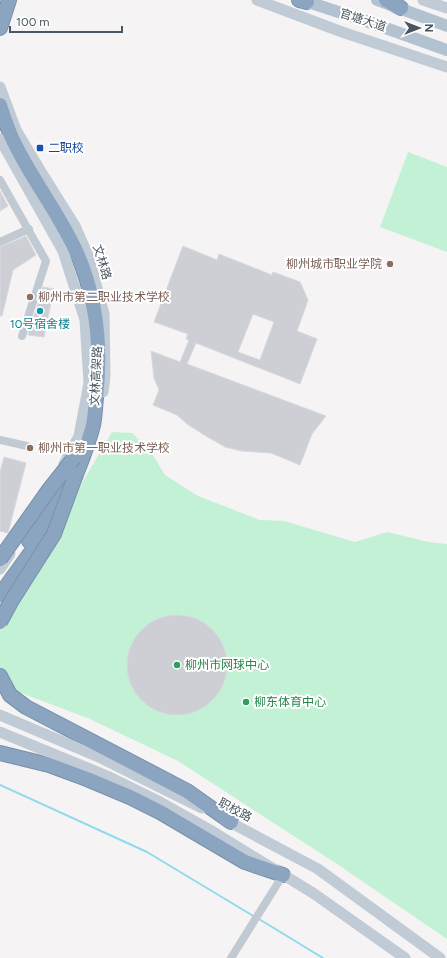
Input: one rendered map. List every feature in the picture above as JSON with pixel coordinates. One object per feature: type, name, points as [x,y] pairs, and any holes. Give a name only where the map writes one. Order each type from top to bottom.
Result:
[{"type":"highway","points":[[0,28],[9,0]]},
{"type":"highway","points":[[386,0],[402,8]]},
{"type":"highway","name":"文林高架路","points":[[0,105],[7,127],[18,151],[60,222],[76,252],[87,279],[94,305],[99,350],[98,383],[94,423],[76,474],[61,508],[48,529],[0,595]]},
{"type":"highway","name":"文林高架路","points":[[0,134],[7,149],[63,245],[71,263],[84,304],[91,347],[92,367],[89,398],[82,437],[69,472],[33,535],[0,580]]},
{"type":"highway","points":[[1,563],[48,491],[74,458]]},
{"type":"highway","points":[[0,622],[12,600],[54,534],[76,474]]},
{"type":"highway","points":[[0,676],[10,695],[26,707],[187,790],[231,822]]},
{"type":"highway","points":[[0,753],[49,766],[87,779],[130,797],[160,812],[246,862],[283,875]]},
{"type":"main road","points":[[257,0],[342,32],[447,67]]},
{"type":"main road","name":"官塘大道","points":[[377,0],[402,8],[447,26]]},
{"type":"main road","name":"官塘大道","points":[[303,1],[369,22],[447,50]]},
{"type":"main road","points":[[429,1],[445,5]]},
{"type":"main road","name":"文林路","points":[[0,87],[16,130],[75,226],[89,258],[104,314],[105,376],[98,427],[78,479],[58,522],[0,606]]},
{"type":"main road","points":[[0,140],[64,251],[85,320],[89,383],[79,436],[30,527],[1,563]]},
{"type":"main road","name":"职校路","points":[[0,715],[101,758],[231,822],[318,869],[440,958]]},
{"type":"main road","points":[[0,732],[107,776],[160,802],[210,830],[338,910],[405,958]]},
{"type":"street","points":[[1,185],[29,229],[46,261],[22,336]]},
{"type":"street","points":[[0,242],[29,229]]},
{"type":"street","points":[[0,440],[27,446]]},
{"type":"street","points":[[231,958],[283,875]]},
{"type":"green space","points":[[408,152],[447,167],[447,252],[380,227]]},
{"type":"green space","name":"柳东体育中心","points":[[112,432],[132,433],[149,449],[165,475],[198,496],[260,520],[284,521],[355,542],[387,532],[429,542],[447,544],[447,939],[337,864],[178,761],[90,719],[0,685],[0,622]]},
{"type":"building","points":[[0,191],[8,206],[0,211]]},
{"type":"building","points":[[26,236],[36,255],[13,270],[2,316],[0,316],[0,247]]},
{"type":"building","points":[[183,246],[217,260],[219,254],[272,275],[273,272],[300,282],[308,300],[297,331],[317,339],[300,384],[196,343],[187,364],[326,416],[312,434],[300,465],[271,453],[242,451],[225,447],[187,424],[177,415],[153,405],[159,390],[154,378],[151,351],[180,362],[189,340],[186,339],[188,334],[154,322]],"holes":[[[253,314],[274,322],[260,360],[238,352]]]},
{"type":"building","name":"10号宿舍楼","points":[[43,287],[54,289],[44,337],[28,335]]},
{"type":"building","points":[[4,457],[26,463],[8,533],[0,531],[0,472]]},
{"type":"building","name":"柳州市网球中心","points":[[177,615],[187,616],[205,623],[219,637],[226,655],[226,675],[219,693],[205,707],[187,714],[177,715],[167,714],[149,707],[135,693],[128,675],[127,665],[128,655],[135,637],[149,623],[167,616]]},
{"type":"waterway","points":[[0,785],[147,852],[255,917]]},
{"type":"waterway","points":[[259,919],[323,958]]},
{"type":"place","name":"二职校","points":[[40,148]]},
{"type":"place","name":"柳州城市职业学院","points":[[390,264]]},
{"type":"place","name":"柳州市第二职业技术学校","points":[[30,297]]},
{"type":"place","name":"10号宿舍楼","points":[[40,311]]},
{"type":"place","name":"柳州市第一职业技术学校","points":[[30,448]]},
{"type":"place","name":"柳州市网球中心","points":[[177,665]]},
{"type":"place","name":"柳东体育中心","points":[[246,702]]}]
